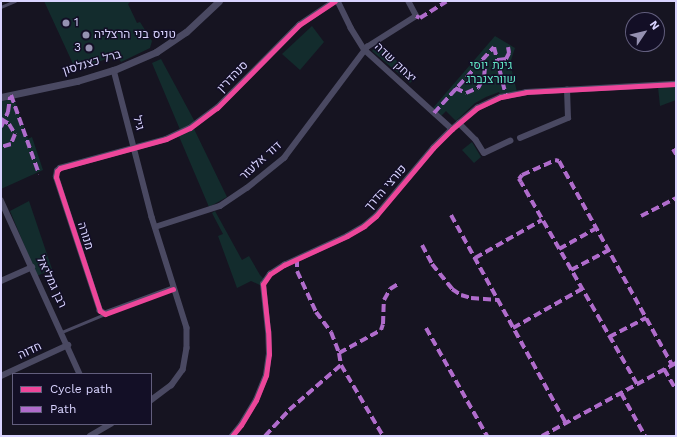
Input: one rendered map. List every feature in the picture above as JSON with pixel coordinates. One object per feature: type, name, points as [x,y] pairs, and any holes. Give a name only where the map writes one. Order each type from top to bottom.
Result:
[{"type":"street","name":"ברל כצנלסון","points":[[1,97],[77,81],[114,70],[156,52],[186,32],[219,1]]},
{"type":"street","name":"יצחק שדה","points":[[336,1],[365,50],[452,129]]},
{"type":"street","name":"סנהדרין","points":[[135,148],[166,139],[190,128],[217,108],[299,25],[336,1]]},
{"type":"street","name":"דוד אלעזר","points":[[155,227],[212,210],[254,183],[284,158],[365,50],[370,45],[416,16],[408,1]]},
{"type":"street","name":"גיל","points":[[114,70],[155,227],[173,289],[187,328],[187,348],[182,370],[172,385],[152,399]]},
{"type":"street","name":"פורצי הדרך","points":[[232,436],[241,425],[256,400],[266,375],[269,354],[263,284],[270,274],[284,265],[347,236],[364,226],[376,216],[433,148],[452,129],[477,108],[501,97],[526,92],[676,84]]},
{"type":"street","points":[[520,138],[568,118],[567,90]]},
{"type":"street","points":[[460,123],[476,140],[484,153],[510,142]]},
{"type":"street","name":"מנורה","points":[[105,314],[99,308],[56,174],[60,168],[135,148]]},
{"type":"street","name":"רבן גמליאל","points":[[1,200],[80,373]]},
{"type":"street","points":[[1,281],[32,267]]},
{"type":"street","points":[[105,314],[173,289]]},
{"type":"street","name":"חדוה","points":[[1,376],[68,346]]},
{"type":"street","points":[[90,436],[109,425]]},
{"type":"lane","points":[[1,7],[15,1]]},
{"type":"lane","points":[[62,332],[105,314]]},
{"type":"green space","name":"טניס בני הרצליה","points":[[44,1],[131,1],[128,4],[137,23],[140,22],[152,41],[150,48],[121,62],[117,55],[95,63],[74,66]]},
{"type":"green space","points":[[312,26],[324,42],[300,70],[282,54]]},
{"type":"green space","name":"גינת יוסי שוורצנברג","points":[[495,36],[515,48],[510,63],[517,92],[500,96],[499,92],[486,97],[475,103],[456,121],[446,111],[441,116],[433,108]]},
{"type":"green space","points":[[378,45],[416,77],[410,83],[372,51]]},
{"type":"green space","points":[[161,59],[195,122],[192,124],[227,197],[209,207],[178,134],[181,132],[152,63]]},
{"type":"green space","points":[[676,85],[676,100],[660,106],[658,87]]},
{"type":"green space","points":[[14,99],[28,139],[32,137],[43,170],[1,189],[1,101]]},
{"type":"green space","points":[[472,142],[481,157],[474,163],[462,150]]},
{"type":"green space","points":[[29,201],[52,269],[37,276],[10,211]]},
{"type":"green space","points":[[215,211],[242,260],[249,256],[260,275],[265,280],[262,286],[251,281],[237,288],[218,236],[223,234],[212,213]]},
{"type":"marked path","points":[[416,16],[420,18],[446,2]]},
{"type":"marked path","points":[[434,113],[494,47],[506,96]]},
{"type":"marked path","points":[[498,60],[506,59],[509,53],[508,47]]},
{"type":"marked path","points":[[455,88],[466,93],[478,88],[484,77],[485,67],[481,60]]},
{"type":"marked path","points":[[11,95],[39,174]]},
{"type":"marked path","points":[[1,127],[8,112],[10,97]]},
{"type":"marked path","points":[[1,119],[9,124],[15,134],[11,144],[1,147]]},
{"type":"marked path","points":[[673,149],[676,154]]},
{"type":"marked path","points":[[637,384],[519,179],[522,175],[555,160],[559,161],[672,365]]},
{"type":"marked path","points":[[641,216],[676,198]]},
{"type":"marked path","points":[[451,215],[566,423]]},
{"type":"marked path","points":[[475,258],[542,220]]},
{"type":"marked path","points":[[559,249],[595,229]]},
{"type":"marked path","points":[[422,245],[432,264],[452,289],[461,295],[471,298],[498,300]]},
{"type":"marked path","points":[[571,270],[609,250]]},
{"type":"marked path","points":[[297,259],[297,271],[316,312],[331,332],[339,353],[341,365],[383,436]]},
{"type":"marked path","points":[[339,353],[381,330],[383,324],[384,300],[390,289],[398,284]]},
{"type":"marked path","points":[[513,328],[582,289]]},
{"type":"marked path","points":[[609,337],[646,318]]},
{"type":"marked path","points":[[426,328],[487,436]]},
{"type":"marked path","points":[[542,436],[676,363]]},
{"type":"marked path","points":[[265,436],[289,410],[341,365]]},
{"type":"marked path","points":[[664,369],[676,390]]},
{"type":"marked path","points":[[621,393],[645,436]]},
{"type":"cycle path","points":[[173,289],[105,314],[100,311],[56,177],[57,171],[60,168],[166,139],[190,128],[217,108],[299,25],[335,1]]},
{"type":"cycle path","points":[[232,436],[241,425],[256,400],[266,375],[269,354],[263,284],[270,274],[284,265],[347,236],[364,226],[376,216],[433,148],[452,129],[477,108],[501,97],[526,92],[676,84]]},
{"type":"place","name":"1","points":[[66,23]]},
{"type":"place","name":"טניס בני הרצליה","points":[[86,35]]},
{"type":"place","name":"3","points":[[89,48]]}]
